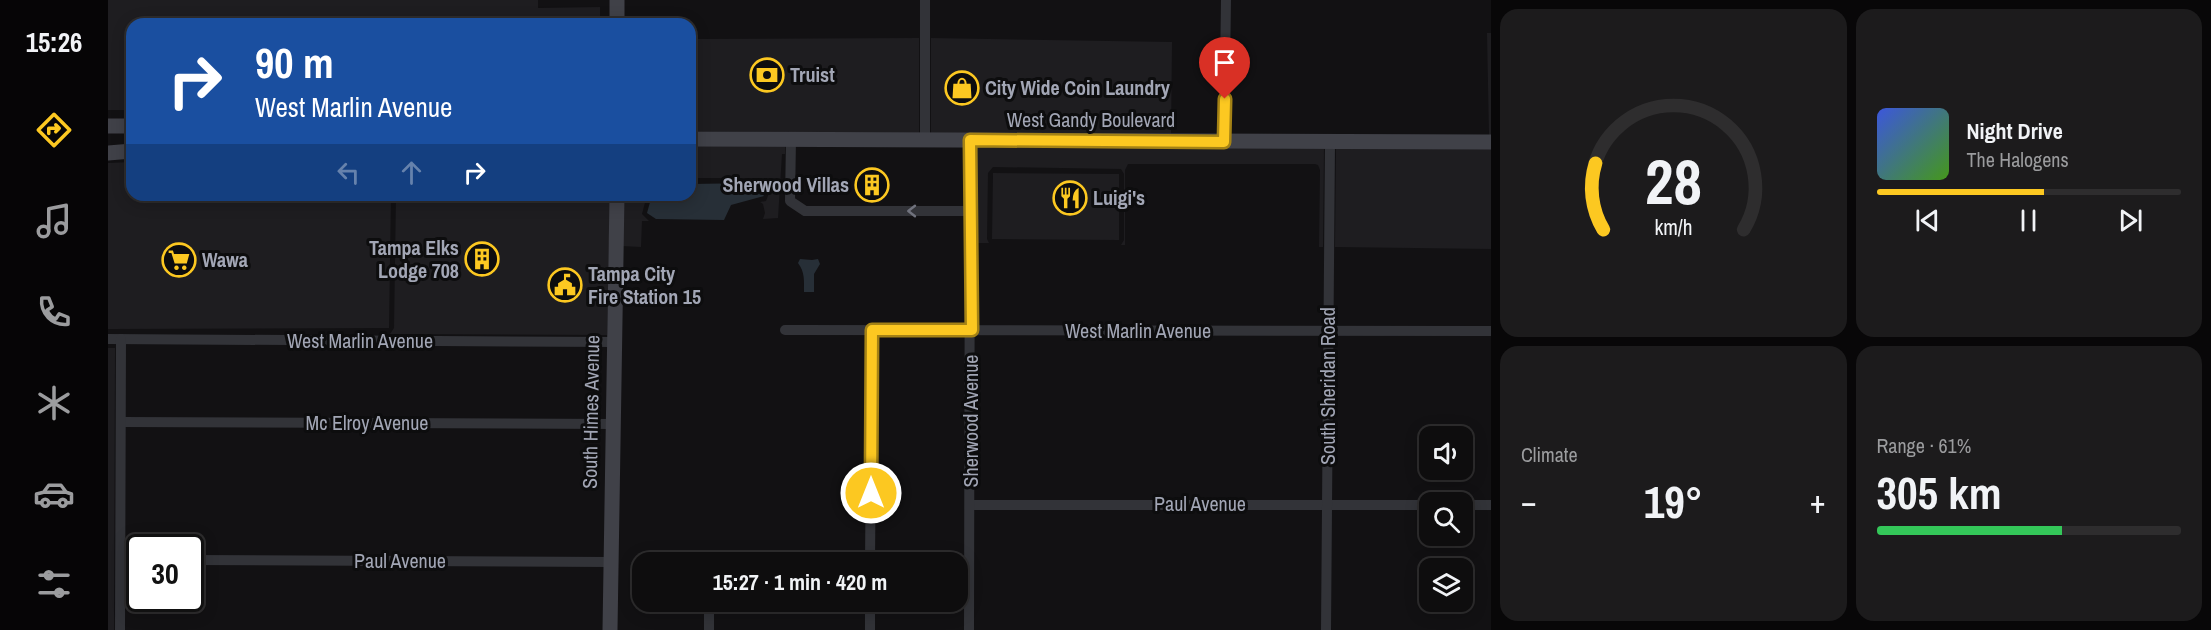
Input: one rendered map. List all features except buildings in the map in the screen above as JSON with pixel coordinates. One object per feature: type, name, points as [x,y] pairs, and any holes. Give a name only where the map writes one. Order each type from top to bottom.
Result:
[{"type":"main road","points":[[617,0],[617,18]]},
{"type":"main road","points":[[108,126],[126,126]]},
{"type":"main road","name":"West Gandy Boulevard","points":[[696,139],[1491,142]]},
{"type":"main road","points":[[108,153],[126,152]]},
{"type":"main road","name":"South Himes Avenue","points":[[610,630],[616,201]]},
{"type":"street","points":[[925,0],[925,140]]},
{"type":"street","points":[[1224,142],[1226,0]]},
{"type":"street","points":[[791,139],[790,201],[805,211],[971,211]]},
{"type":"street","name":"Sherwood Avenue","points":[[969,630],[972,330],[970,140]]},
{"type":"street","name":"South Sheridan Road","points":[[1326,630],[1330,142]]},
{"type":"street","name":"West Marlin Avenue","points":[[785,330],[1491,332]]},
{"type":"street","points":[[870,552],[872,330]]},
{"type":"street","name":"West Marlin Avenue","points":[[108,339],[613,342]]},
{"type":"street","points":[[120,630],[121,339]]},
{"type":"street","name":"Mc Elroy Avenue","points":[[122,422],[612,424]]},
{"type":"street","name":"Paul Avenue","points":[[971,505],[1419,505]]},
{"type":"street","points":[[1473,505],[1491,505]]},
{"type":"street","points":[[121,560],[126,560]]},
{"type":"street","name":"Paul Avenue","points":[[204,560],[610,562]]},
{"type":"street","points":[[709,612],[709,630]]},
{"type":"street","points":[[870,612],[870,630]]},
{"type":"shaded area","points":[[108,0],[538,0],[538,8],[600,7],[600,18],[126,18],[126,110],[108,110]]},
{"type":"shaded area","points":[[1487,33],[1491,33],[1491,135],[1489,135]]},
{"type":"shaded area","points":[[919,38],[919,133],[696,131],[696,39]]},
{"type":"shaded area","points":[[931,38],[1172,42],[1171,135],[931,133]]},
{"type":"shaded area","points":[[696,145],[785,146],[785,154],[782,154],[778,218],[763,219],[765,213],[763,204],[760,202],[766,201],[769,193],[756,178],[696,178]]},
{"type":"shaded area","points":[[977,147],[1324,149],[1323,247],[1319,247],[1320,170],[1315,164],[1128,164],[1125,170],[1125,245],[1121,245],[1124,240],[1124,174],[1121,169],[993,167],[988,173],[987,239],[989,243],[977,243]]},
{"type":"shaded area","points":[[1336,149],[1491,149],[1491,249],[1335,247]]},
{"type":"shaded area","points":[[126,162],[126,201],[391,201],[389,328],[108,329],[108,163]]},
{"type":"shaded area","points":[[993,173],[1119,174],[1119,240],[992,239]]},
{"type":"shaded area","points":[[754,183],[764,196],[731,205],[724,220],[656,219],[647,213],[650,201],[696,201],[696,184]]},
{"type":"shaded area","points":[[396,201],[610,201],[607,335],[390,334],[394,328]]},
{"type":"shaded area","points":[[622,201],[645,201],[642,214],[649,221],[642,221],[641,247],[621,246]]},
{"type":"shaded area","points":[[800,259],[818,259],[820,264],[814,274],[814,292],[804,292],[803,273],[798,263]]},
{"type":"shaded area","points":[[108,348],[115,348],[114,630],[108,630]]},
{"type":"place","name":"Truist","points":[[767,75]]},
{"type":"place","name":"City Wide Coin Laundry","points":[[962,88]]},
{"type":"place","name":"Sherwood Villas","points":[[872,185]]},
{"type":"place","name":"Luigi's","points":[[1070,198]]},
{"type":"place","name":"Tampa Elks Lodge 708","points":[[482,259]]},
{"type":"place","name":"Wawa","points":[[179,260]]},
{"type":"place","name":"Tampa City Fire Station 15","points":[[565,285]]},
{"type":"route","points":[[871,493],[872,330],[972,330],[970,140],[1224,142],[1225,99]]}]
